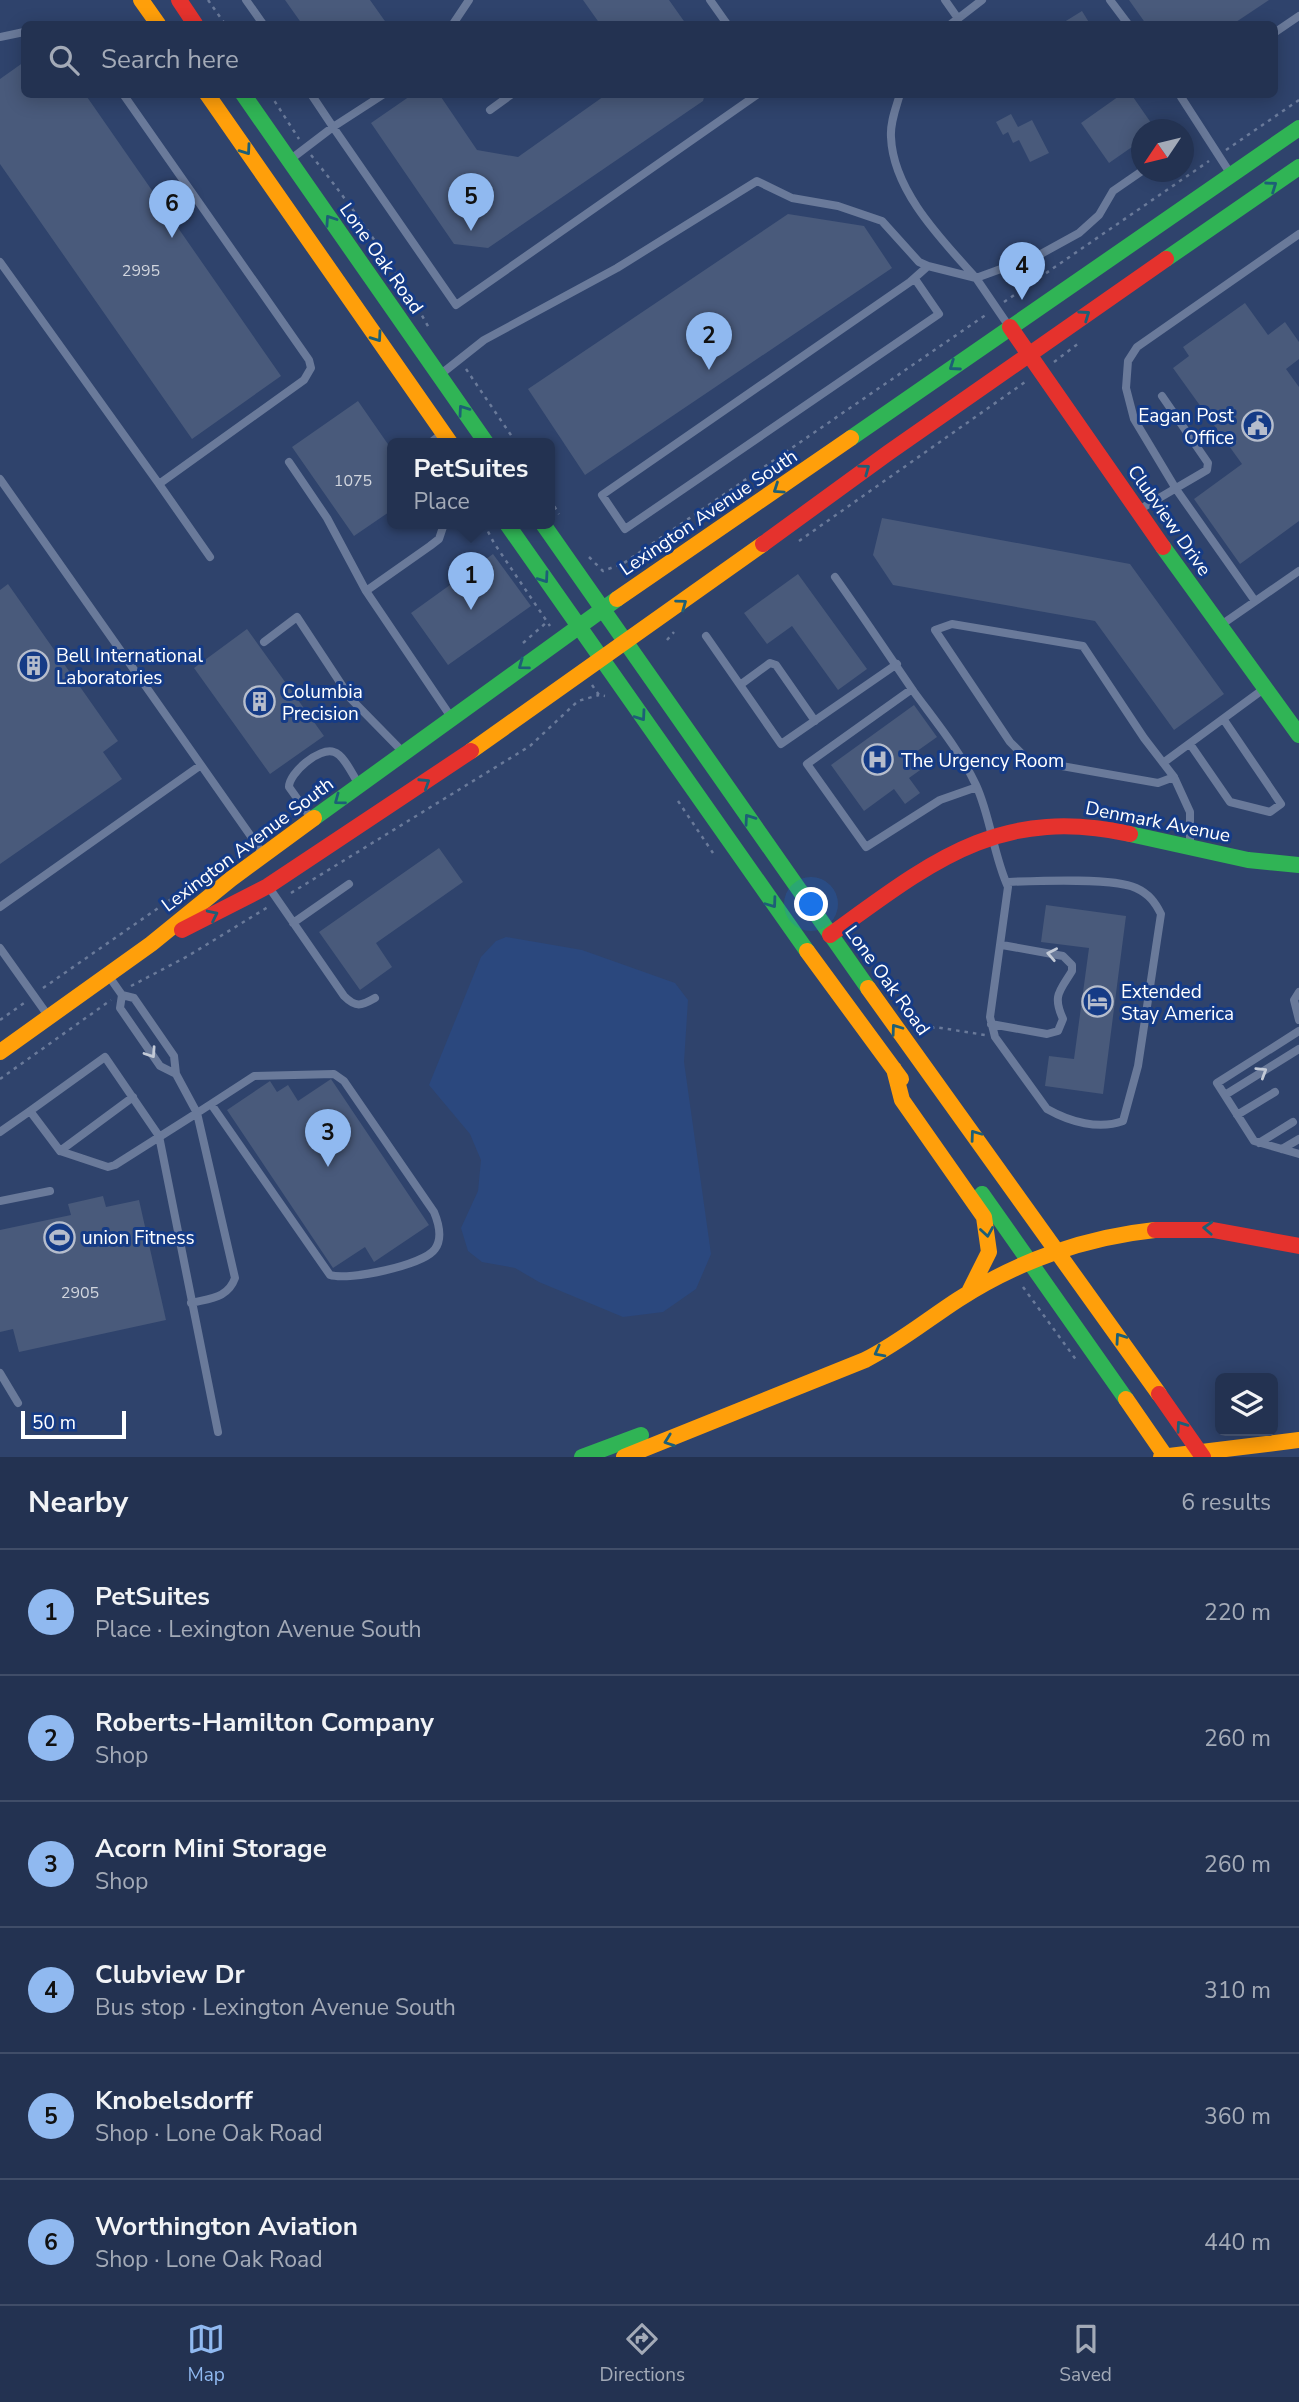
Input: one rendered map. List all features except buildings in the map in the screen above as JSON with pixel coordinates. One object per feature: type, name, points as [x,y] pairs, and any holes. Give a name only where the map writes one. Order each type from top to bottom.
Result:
[{"type":"main road","points":[[141,0],[156,21]]},
{"type":"main road","points":[[179,0],[193,21]]},
{"type":"main road","points":[[210,98],[447,438]]},
{"type":"main road","name":"Lone Oak Road","points":[[246,98],[483,438]]},
{"type":"main road","name":"Lexington Avenue South","points":[[0,1052],[151,944],[264,855],[578,626],[1299,128]]},
{"type":"main road","name":"Lexington Avenue South","points":[[151,944],[268,886],[602,660],[1029,354],[1299,167]]},
{"type":"main road","name":"Clubview Drive","points":[[1010,327],[1137,511],[1299,736]]},
{"type":"main road","points":[[510,529],[750,873],[1030,1261],[1164,1457],[1299,1440]]},
{"type":"main road","name":"Lone Oak Road","points":[[546,529],[830,935],[1058,1250],[1203,1457]]},
{"type":"main road","name":"Denmark Avenue","points":[[830,935],[951,851],[993,833],[1030,825],[1094,826],[1264,864],[1299,865]]},
{"type":"main road","points":[[624,1457],[687,1434],[873,1356],[915,1332],[963,1297],[989,1252],[984,1217],[902,1100],[894,1069]]},
{"type":"main road","points":[[877,1335],[963,1297],[1030,1261],[1107,1236],[1178,1228],[1242,1231],[1299,1246]]},
{"type":"main road","points":[[582,1457],[704,1412],[832,1356]]},
{"type":"lane","points":[[246,0],[261,21]]},
{"type":"lane","points":[[455,21],[469,0]]},
{"type":"lane","points":[[710,0],[725,21]]},
{"type":"lane","points":[[944,0],[954,21],[982,0]]},
{"type":"lane","points":[[1110,0],[1126,21]]},
{"type":"lane","points":[[1278,31],[1299,16]]},
{"type":"lane","points":[[0,37],[21,33]]},
{"type":"lane","points":[[126,98],[309,360],[311,368],[304,380],[159,484]]},
{"type":"lane","points":[[314,98],[456,305],[752,98]]},
{"type":"lane","points":[[289,160],[378,98]]},
{"type":"lane","points":[[490,110],[506,98]]},
{"type":"lane","points":[[899,98],[891,137],[897,164],[920,209],[976,278],[1010,327]]},
{"type":"lane","points":[[1183,98],[1231,175]]},
{"type":"lane","points":[[439,375],[484,340],[617,268],[757,181],[792,198],[838,206],[881,221],[919,262],[928,267],[976,278],[1040,255],[1079,233],[1099,215],[1112,191],[1131,178]]},
{"type":"lane","points":[[1255,601],[1176,489],[1129,405],[1126,388],[1128,361],[1138,347],[1299,234]]},
{"type":"lane","points":[[0,262],[210,557]]},
{"type":"lane","points":[[915,279],[939,314],[625,529],[602,495],[915,279],[928,267]]},
{"type":"lane","points":[[1137,511],[1207,470],[1208,463],[1162,396]]},
{"type":"lane","points":[[289,462],[327,518],[366,591],[451,717]]},
{"type":"lane","points":[[0,479],[264,855]]},
{"type":"lane","points":[[366,591],[430,546],[439,538],[442,529]]},
{"type":"lane","points":[[1220,625],[1299,571]]},
{"type":"lane","points":[[835,578],[960,754],[977,787],[993,833],[999,865],[1008,887],[991,1024],[995,1037],[1047,1109],[1059,1115],[1105,1127],[1123,1121],[1138,1066],[1161,914],[1153,898],[1134,886],[1054,880],[1006,882]]},
{"type":"lane","points":[[264,642],[298,617],[351,699],[404,753]]},
{"type":"lane","points":[[1174,777],[1158,783],[1028,760],[1010,742],[935,630],[952,624],[1083,646],[1174,777],[1190,812],[1190,847]]},
{"type":"lane","points":[[706,636],[781,744],[897,664]]},
{"type":"lane","points":[[740,685],[770,663],[776,665],[815,721]]},
{"type":"lane","points":[[1163,763],[1265,688]]},
{"type":"lane","points":[[912,689],[807,764],[866,847],[940,800],[977,787]]},
{"type":"lane","points":[[1190,744],[1230,802],[1270,812],[1281,804],[1224,719]]},
{"type":"lane","points":[[313,820],[289,788],[294,772],[331,750],[338,754],[360,785]]},
{"type":"lane","points":[[0,907],[201,765]]},
{"type":"lane","points":[[293,923],[349,884]]},
{"type":"lane","points":[[268,886],[344,996],[353,1005],[361,1006],[375,998]]},
{"type":"lane","points":[[991,1024],[1047,1034],[1058,1031],[1063,1019],[1057,1005],[1060,986],[1072,971],[1072,965],[1063,956],[1002,945]]},
{"type":"lane","points":[[0,948],[49,1017]]},
{"type":"lane","points":[[108,975],[122,995],[134,998],[174,1055],[176,1074],[197,1113],[235,1278],[232,1289],[221,1296],[191,1303]]},
{"type":"lane","points":[[1299,992],[1294,1000],[1299,1020]]},
{"type":"lane","points":[[122,995],[120,1008],[160,1066],[176,1074]]},
{"type":"lane","points":[[1299,1031],[1217,1083],[1254,1141],[1299,1154]]},
{"type":"lane","points":[[1225,1096],[1299,1049]]},
{"type":"lane","points":[[0,1132],[106,1057],[159,1136],[218,1432]]},
{"type":"lane","points":[[30,1111],[60,1151],[108,1167],[254,1076],[334,1074],[344,1081],[434,1212],[439,1233],[433,1251],[426,1258],[351,1278],[330,1275],[211,1104]]},
{"type":"lane","points":[[1237,1115],[1275,1092]]},
{"type":"lane","points":[[60,1151],[133,1097]]},
{"type":"lane","points":[[1259,1143],[1293,1122]]},
{"type":"lane","points":[[1282,1149],[1299,1139]]},
{"type":"lane","points":[[0,1201],[50,1191]]},
{"type":"lane","points":[[0,1373],[19,1404]]},
{"type":"path","points":[[208,0],[223,21]]},
{"type":"path","points":[[273,98],[305,147],[328,173],[402,278],[436,339]]},
{"type":"path","points":[[584,551],[603,571],[624,563],[1299,100]]},
{"type":"path","points":[[798,542],[1083,339]]},
{"type":"path","points":[[457,361],[469,371],[513,438]]},
{"type":"path","points":[[555,507],[564,522]]},
{"type":"path","points":[[667,640],[679,628]]},
{"type":"path","points":[[923,1031],[935,1027],[995,1037]]},
{"type":"water","points":[[506,937],[582,950],[675,983],[688,1000],[684,1062],[711,1254],[696,1289],[663,1312],[623,1317],[539,1282],[515,1268],[482,1262],[468,1251],[461,1228],[478,1191],[481,1160],[470,1134],[429,1085],[481,957],[496,941]]},
{"type":"traffic: fast","points":[[246,98],[483,438]]},
{"type":"traffic: fast","points":[[851,438],[1299,128]]},
{"type":"traffic: fast","points":[[1166,259],[1299,167]]},
{"type":"traffic: fast","points":[[511,529],[807,951]]},
{"type":"traffic: fast","points":[[547,529],[868,988]]},
{"type":"traffic: fast","points":[[1163,547],[1299,735]]},
{"type":"traffic: fast","points":[[314,818],[617,599]]},
{"type":"traffic: fast","points":[[1130,834],[1248,860],[1299,865]]},
{"type":"traffic: fast","points":[[982,1194],[1126,1399]]},
{"type":"traffic: fast","points":[[582,1457],[641,1435]]},
{"type":"traffic: slow","points":[[141,0],[156,21]]},
{"type":"traffic: slow","points":[[210,98],[447,438]]},
{"type":"traffic: slow","points":[[617,599],[851,438]]},
{"type":"traffic: slow","points":[[471,751],[763,544]]},
{"type":"traffic: slow","points":[[0,1052],[151,944],[231,879],[314,818]]},
{"type":"traffic: slow","points":[[807,951],[901,1079]]},
{"type":"traffic: slow","points":[[868,988],[1159,1394]]},
{"type":"traffic: slow","points":[[894,1069],[902,1100],[984,1217],[989,1252],[969,1292]]},
{"type":"traffic: slow","points":[[624,1457],[865,1360],[982,1285],[1029,1262],[1104,1238],[1155,1230]]},
{"type":"traffic: slow","points":[[1126,1399],[1166,1457]]},
{"type":"traffic: slow","points":[[1161,1457],[1299,1440]]},
{"type":"traffic: jam","points":[[179,0],[193,21]]},
{"type":"traffic: jam","points":[[763,544],[888,453],[1166,259]]},
{"type":"traffic: jam","points":[[1010,327],[1163,547]]},
{"type":"traffic: jam","points":[[182,930],[268,886],[471,751]]},
{"type":"traffic: jam","points":[[830,935],[935,863],[969,846],[1004,834],[1042,827],[1084,827],[1130,834]]},
{"type":"traffic: jam","points":[[1155,1230],[1213,1230],[1299,1246]]},
{"type":"traffic: jam","points":[[1159,1394],[1203,1457]]},
{"type":"place","name":"Knobelsdorff","points":[[471,231]]},
{"type":"place","name":"Worthington Aviation","points":[[172,238]]},
{"type":"place","name":"Clubview Dr","points":[[1022,300]]},
{"type":"place","name":"Roberts-Hamilton Company","points":[[709,370]]},
{"type":"place","name":"Eagan Post Office","points":[[1257,426]]},
{"type":"place","name":"PetSuites","points":[[471,610]]},
{"type":"place","name":"Bell International Laboratories","points":[[33,666]]},
{"type":"place","name":"Columbia Precision","points":[[259,702]]},
{"type":"place","name":"The Urgency Room","points":[[878,760]]},
{"type":"place","name":"Extended Stay America","points":[[1098,1002]]},
{"type":"place","name":"Acorn Mini Storage","points":[[328,1167]]},
{"type":"place","name":"union Fitness","points":[[59,1237]]}]
